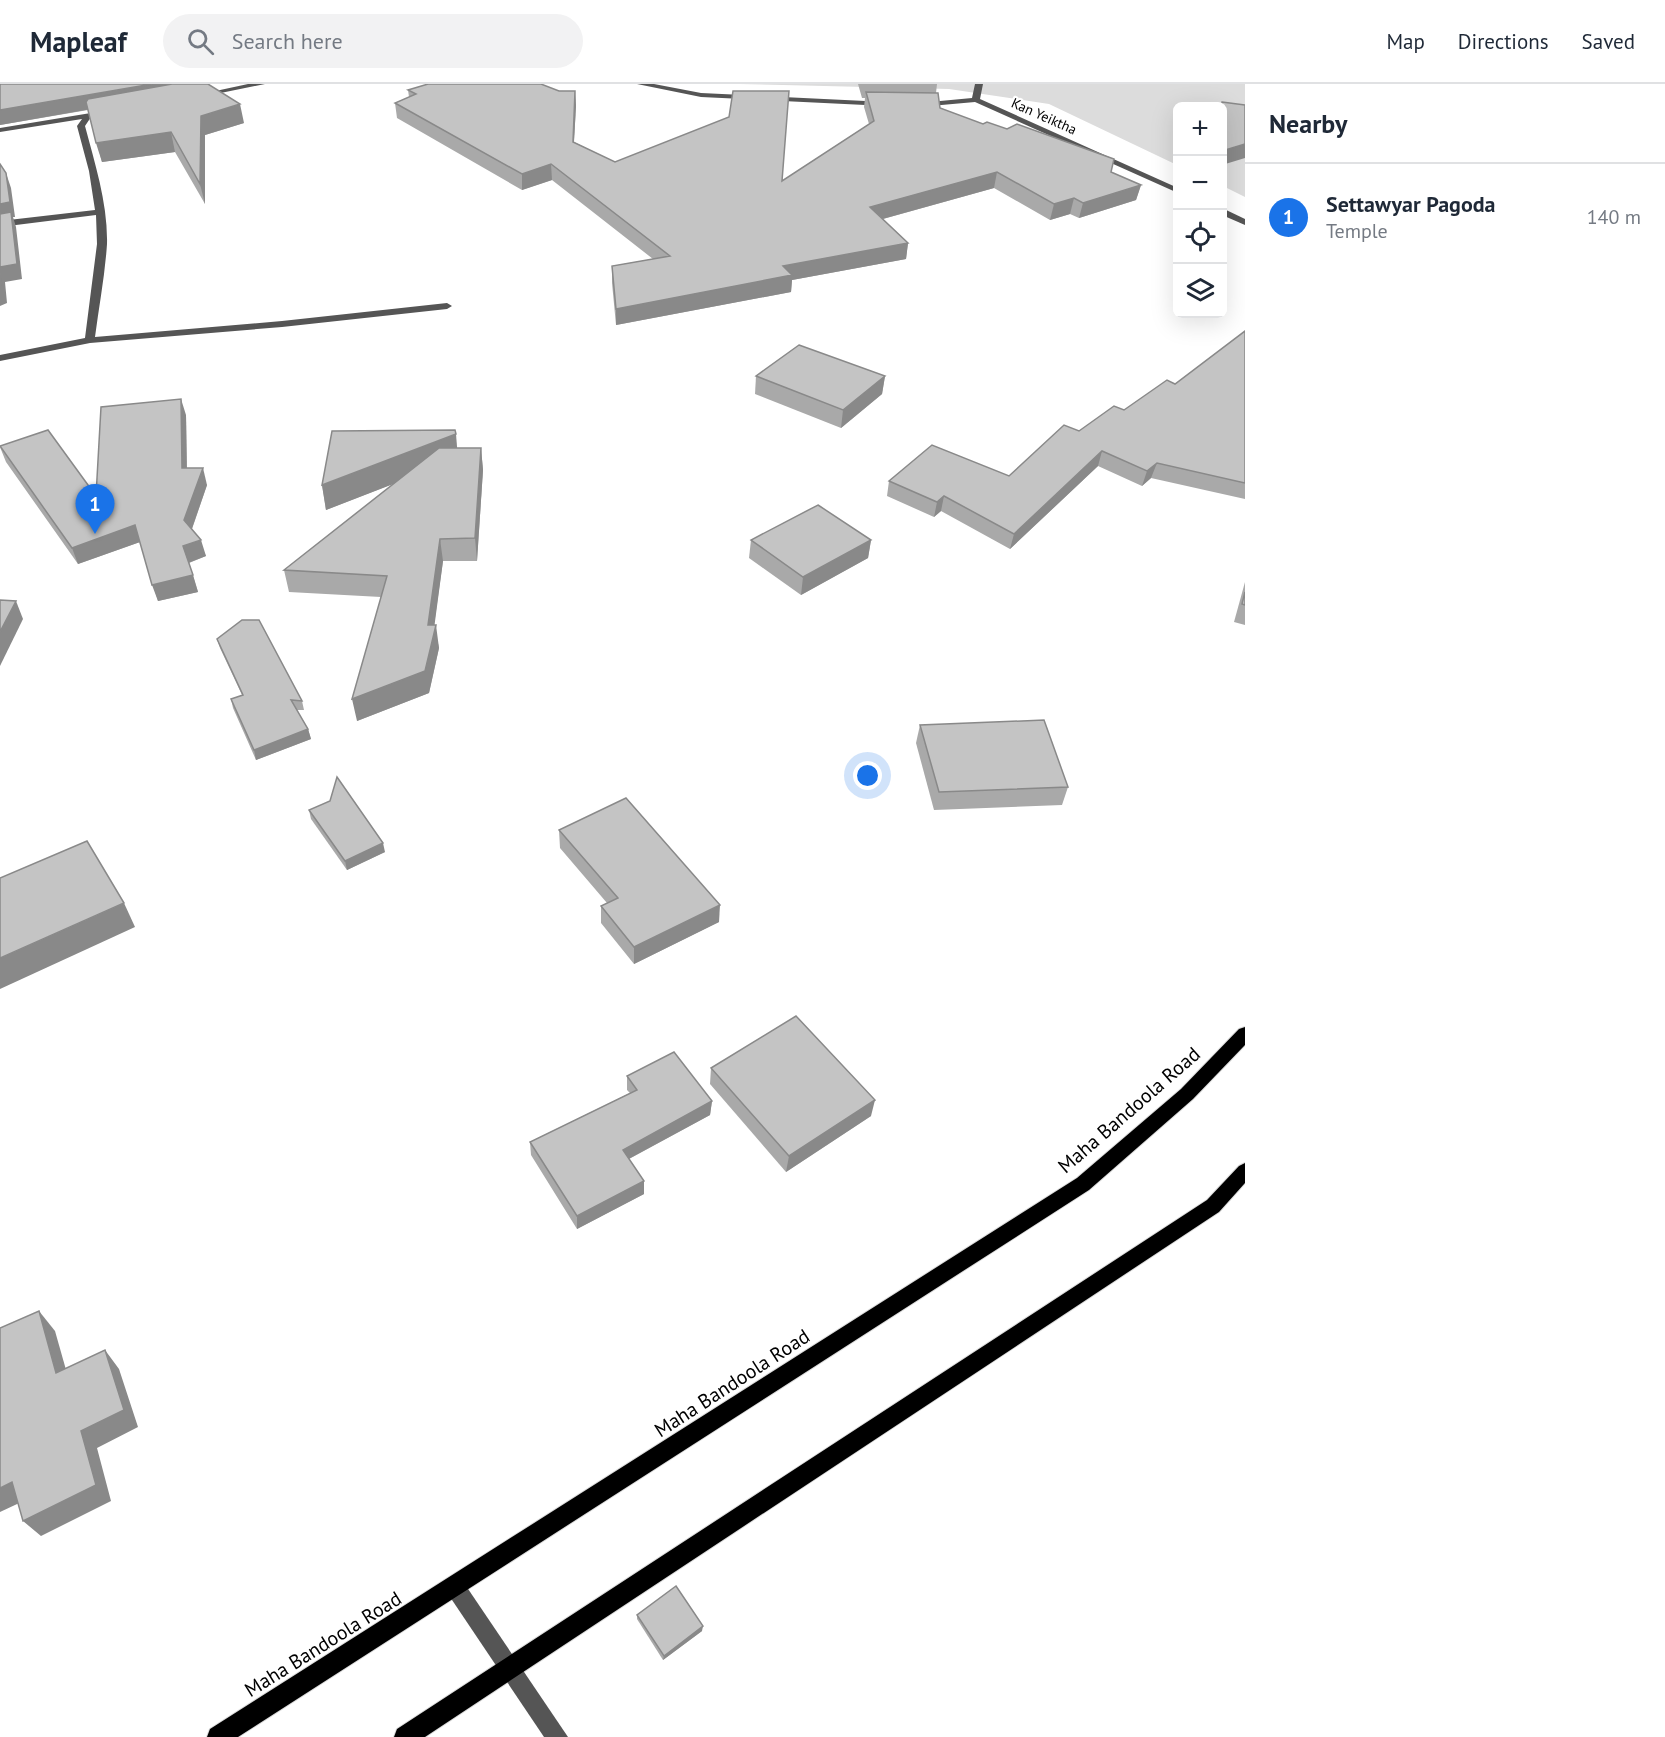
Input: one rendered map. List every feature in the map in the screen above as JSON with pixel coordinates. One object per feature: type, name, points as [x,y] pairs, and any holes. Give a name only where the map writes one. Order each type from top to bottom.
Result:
[{"type":"main road","name":"Maha Bandoola Road","points":[[218,1737],[1083,1184],[1187,1094],[1245,1034]]},
{"type":"main road","points":[[405,1737],[1214,1206],[1245,1171]]},
{"type":"street","points":[[192,97],[261,84]]},
{"type":"street","points":[[641,84],[701,95],[892,104]]},
{"type":"street","points":[[976,100],[979,84]]},
{"type":"street","name":"Kan Yeiktha","points":[[914,105],[976,100],[1173,189]]},
{"type":"street","points":[[0,130],[122,109]]},
{"type":"street","points":[[88,116],[81,126],[93,171],[100,212],[102,244],[90,340]]},
{"type":"street","points":[[0,224],[100,212]]},
{"type":"street","points":[[1227,213],[1245,222]]},
{"type":"street","points":[[0,358],[90,340],[282,324],[447,306]]},
{"type":"street","points":[[455,1587],[557,1737]]},
{"type":"shaded area","points":[[740,84],[1245,84],[1245,197],[1227,188],[1227,102],[1173,102],[1173,163],[1049,104],[949,89]]},
{"type":"building","points":[[0,84],[152,84],[0,110]]},
{"type":"building","points":[[172,84],[208,84],[240,104],[201,116],[200,184],[171,132],[96,143],[86,102],[88,99]]},
{"type":"building","points":[[428,84],[541,84],[559,91],[575,91],[573,142],[615,162],[729,117],[733,91],[789,91],[782,181],[874,121],[866,92],[938,93],[940,108],[983,124],[987,122],[1007,129],[1017,124],[1114,159],[1111,172],[1141,185],[1083,203],[1074,198],[1054,204],[997,172],[870,207],[908,243],[783,266],[792,275],[616,309],[612,266],[670,256],[551,164],[522,174],[395,103],[416,94],[408,90]]},
{"type":"building","points":[[1227,103],[1245,105],[1245,144],[1227,149]]},
{"type":"building","points":[[0,164],[6,173],[10,202],[0,204]]},
{"type":"building","points":[[11,212],[17,264],[0,267],[0,214]]},
{"type":"building","points":[[1245,331],[1245,483],[1157,463],[1147,471],[1102,451],[1014,534],[944,496],[937,502],[889,481],[932,445],[1009,476],[1064,425],[1079,431],[1114,406],[1124,410],[1167,380],[1175,384]]},
{"type":"building","points":[[799,345],[885,376],[843,410],[756,376]]},
{"type":"building","points":[[181,399],[182,468],[203,468],[184,520],[201,540],[183,546],[193,575],[152,585],[135,525],[72,548],[0,446],[48,430],[96,496],[101,407]]},
{"type":"building","points":[[455,430],[456,434],[322,485],[332,431]]},
{"type":"building","points":[[439,448],[481,448],[475,538],[440,539],[428,625],[436,625],[425,671],[352,699],[387,576],[284,570]]},
{"type":"building","points":[[818,505],[871,540],[803,577],[751,540]]},
{"type":"building","points":[[0,600],[16,601],[0,632]]},
{"type":"building","points":[[242,620],[259,620],[302,701],[291,700],[308,729],[254,750],[231,699],[243,695],[217,639]]},
{"type":"building","points":[[1044,720],[1068,787],[939,792],[920,725]]},
{"type":"building","points":[[337,777],[383,843],[345,861],[309,810],[330,801]]},
{"type":"building","points":[[626,798],[720,905],[634,947],[601,906],[618,898],[559,830]]},
{"type":"building","points":[[87,841],[124,903],[0,958],[0,878]]},
{"type":"building","points":[[796,1016],[875,1100],[789,1156],[711,1068]]},
{"type":"building","points":[[674,1052],[712,1101],[623,1150],[644,1181],[577,1216],[530,1142],[637,1090],[627,1076]]},
{"type":"building","points":[[39,1311],[56,1373],[105,1350],[124,1410],[81,1431],[96,1485],[23,1521],[12,1482],[0,1488],[0,1328]]},
{"type":"building","points":[[676,1586],[703,1626],[664,1656],[637,1615]]},
{"type":"place","name":"Settawyar Pagoda","points":[[95,534]]}]
